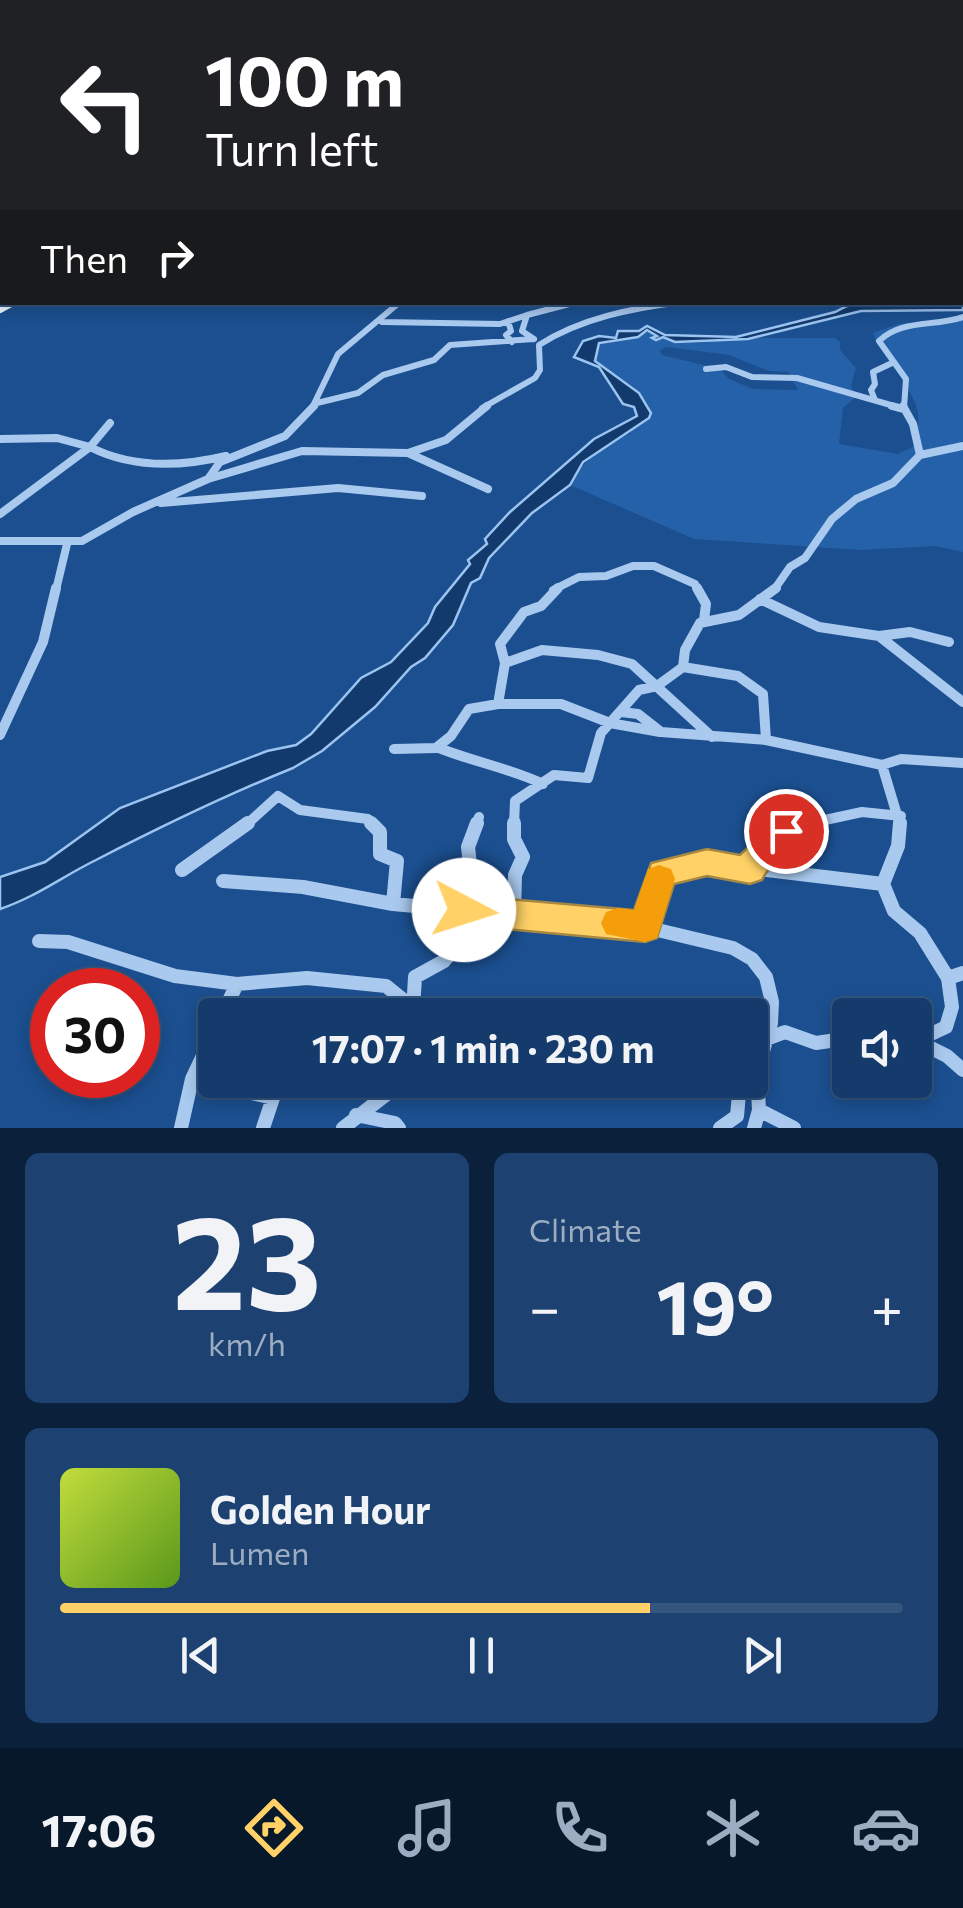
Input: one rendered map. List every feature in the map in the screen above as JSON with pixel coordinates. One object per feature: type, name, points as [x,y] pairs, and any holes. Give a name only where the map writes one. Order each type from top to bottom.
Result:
[{"type":"street","points":[[0,438],[29,441],[58,437],[112,457],[158,462],[208,461],[243,450],[284,436],[317,403],[338,354],[397,305]]},
{"type":"street","points":[[380,322],[510,322],[566,305]]},
{"type":"street","points":[[317,403],[358,393],[383,375],[434,360],[450,345],[536,342],[576,326],[669,305]]},
{"type":"street","points":[[0,541],[67,544],[90,538],[208,479],[302,450],[408,453],[446,440],[474,413],[535,378],[540,370],[536,342],[522,331],[527,315]]},
{"type":"street","points":[[903,409],[906,379],[880,342],[884,333],[897,326],[963,318]]},
{"type":"street","points":[[510,322],[506,320],[511,331],[506,336],[512,342]]},
{"type":"street","points":[[875,400],[871,390],[875,384],[873,372],[892,363]]},
{"type":"street","points":[[704,620],[741,614],[779,587],[789,576],[790,566],[811,552],[832,519],[863,494],[893,483],[918,451],[913,424],[903,409],[797,378],[752,377],[726,367],[706,369]]},
{"type":"street","points":[[0,514],[90,446],[110,423]]},
{"type":"street","points":[[918,451],[963,446]]},
{"type":"street","points":[[208,479],[220,462],[243,450]]},
{"type":"street","points":[[408,453],[488,490]]},
{"type":"street","points":[[154,504],[338,488],[422,496]]},
{"type":"street","points":[[0,735],[43,642],[67,544]]},
{"type":"street","points":[[498,704],[505,663],[500,644],[524,612],[542,606],[553,590],[579,577],[654,566],[694,584],[706,604],[704,620],[687,644],[683,668]]},
{"type":"street","points":[[760,599],[819,626],[879,636],[910,632],[949,642]]},
{"type":"street","points":[[879,636],[963,702]]},
{"type":"street","points":[[505,663],[542,650],[598,654],[632,664],[712,737]]},
{"type":"street","points":[[514,915],[515,875],[524,857],[514,839],[515,801],[554,775],[588,778],[601,733],[639,690],[657,686],[683,668],[738,676],[763,694],[766,740]]},
{"type":"street","points":[[438,748],[448,739],[459,714],[481,704],[562,704],[610,723],[661,732],[766,740],[882,765],[900,759],[963,763]]},
{"type":"street","points":[[621,712],[638,714],[661,732]]},
{"type":"street","points":[[394,749],[438,748],[472,762],[511,769],[543,784]]},
{"type":"street","points":[[882,765],[901,816],[902,838],[883,884],[894,911],[956,975],[946,1027],[932,1033]]},
{"type":"street","points":[[182,870],[229,840],[278,796],[300,810],[368,819],[380,832],[380,854],[398,861],[393,904]]},
{"type":"street","points":[[750,870],[754,859],[786,831],[818,818],[878,811],[901,816]]},
{"type":"street","points":[[416,998],[415,977],[450,958],[474,876],[468,847],[479,817]]},
{"type":"street","points":[[645,927],[662,873],[707,863],[883,884]]},
{"type":"street","points":[[224,881],[304,888],[393,904],[645,927],[733,948],[752,959],[766,978],[772,1002],[768,1030]]},
{"type":"street","points":[[39,941],[68,942],[175,976],[237,984],[307,978],[386,986],[400,998]]},
{"type":"street","points":[[230,998],[237,984]]},
{"type":"street","points":[[768,1038],[785,1032],[811,1046],[832,1042]]},
{"type":"street","points":[[932,1048],[963,1070]]},
{"type":"street","points":[[181,1128],[198,1066]]},
{"type":"street","points":[[192,1079],[273,1098],[263,1128]]},
{"type":"street","points":[[343,1128],[380,1098]]},
{"type":"street","points":[[720,1128],[737,1116],[739,1098]]},
{"type":"street","points":[[754,1128],[758,1098]]},
{"type":"street","points":[[759,1110],[794,1128]]},
{"type":"street","points":[[356,1115],[396,1123],[399,1128]]},
{"type":"shaded area","points":[[963,305],[963,310],[861,311],[748,339],[675,342],[663,337],[656,340],[652,338],[657,336],[647,330],[638,337],[599,343],[595,361],[639,393],[651,413],[649,418],[583,462],[570,485],[532,513],[489,558],[480,578],[471,583],[453,625],[375,707],[322,751],[293,768],[169,824],[0,909],[0,877],[45,862],[120,808],[267,751],[296,745],[311,734],[361,678],[391,662],[428,623],[435,607],[470,564],[468,560],[487,544],[485,539],[510,512],[594,439],[637,416],[634,407],[623,404],[599,367],[574,357],[583,341],[599,336],[616,338],[618,331],[639,331],[647,326],[665,335],[736,337],[847,306]]},
{"type":"shaded area","points":[[963,316],[963,552],[935,546],[861,550],[694,539],[570,485],[595,454],[630,434],[645,402],[630,385],[595,361],[599,343],[638,337],[647,330],[675,342],[835,338],[856,368],[851,386],[856,397],[843,408],[839,444],[898,454],[914,446],[918,410],[873,333],[899,324]],"holes":[[[666,347],[729,355],[769,371],[788,372],[798,390],[753,389],[729,379],[720,369],[662,355],[660,350]]]},
{"type":"slow traffic","points":[[618,923],[645,927],[659,879]]},
{"type":"route","points":[[464,910],[645,927],[662,873],[707,863],[750,870],[764,848],[786,831]]}]
